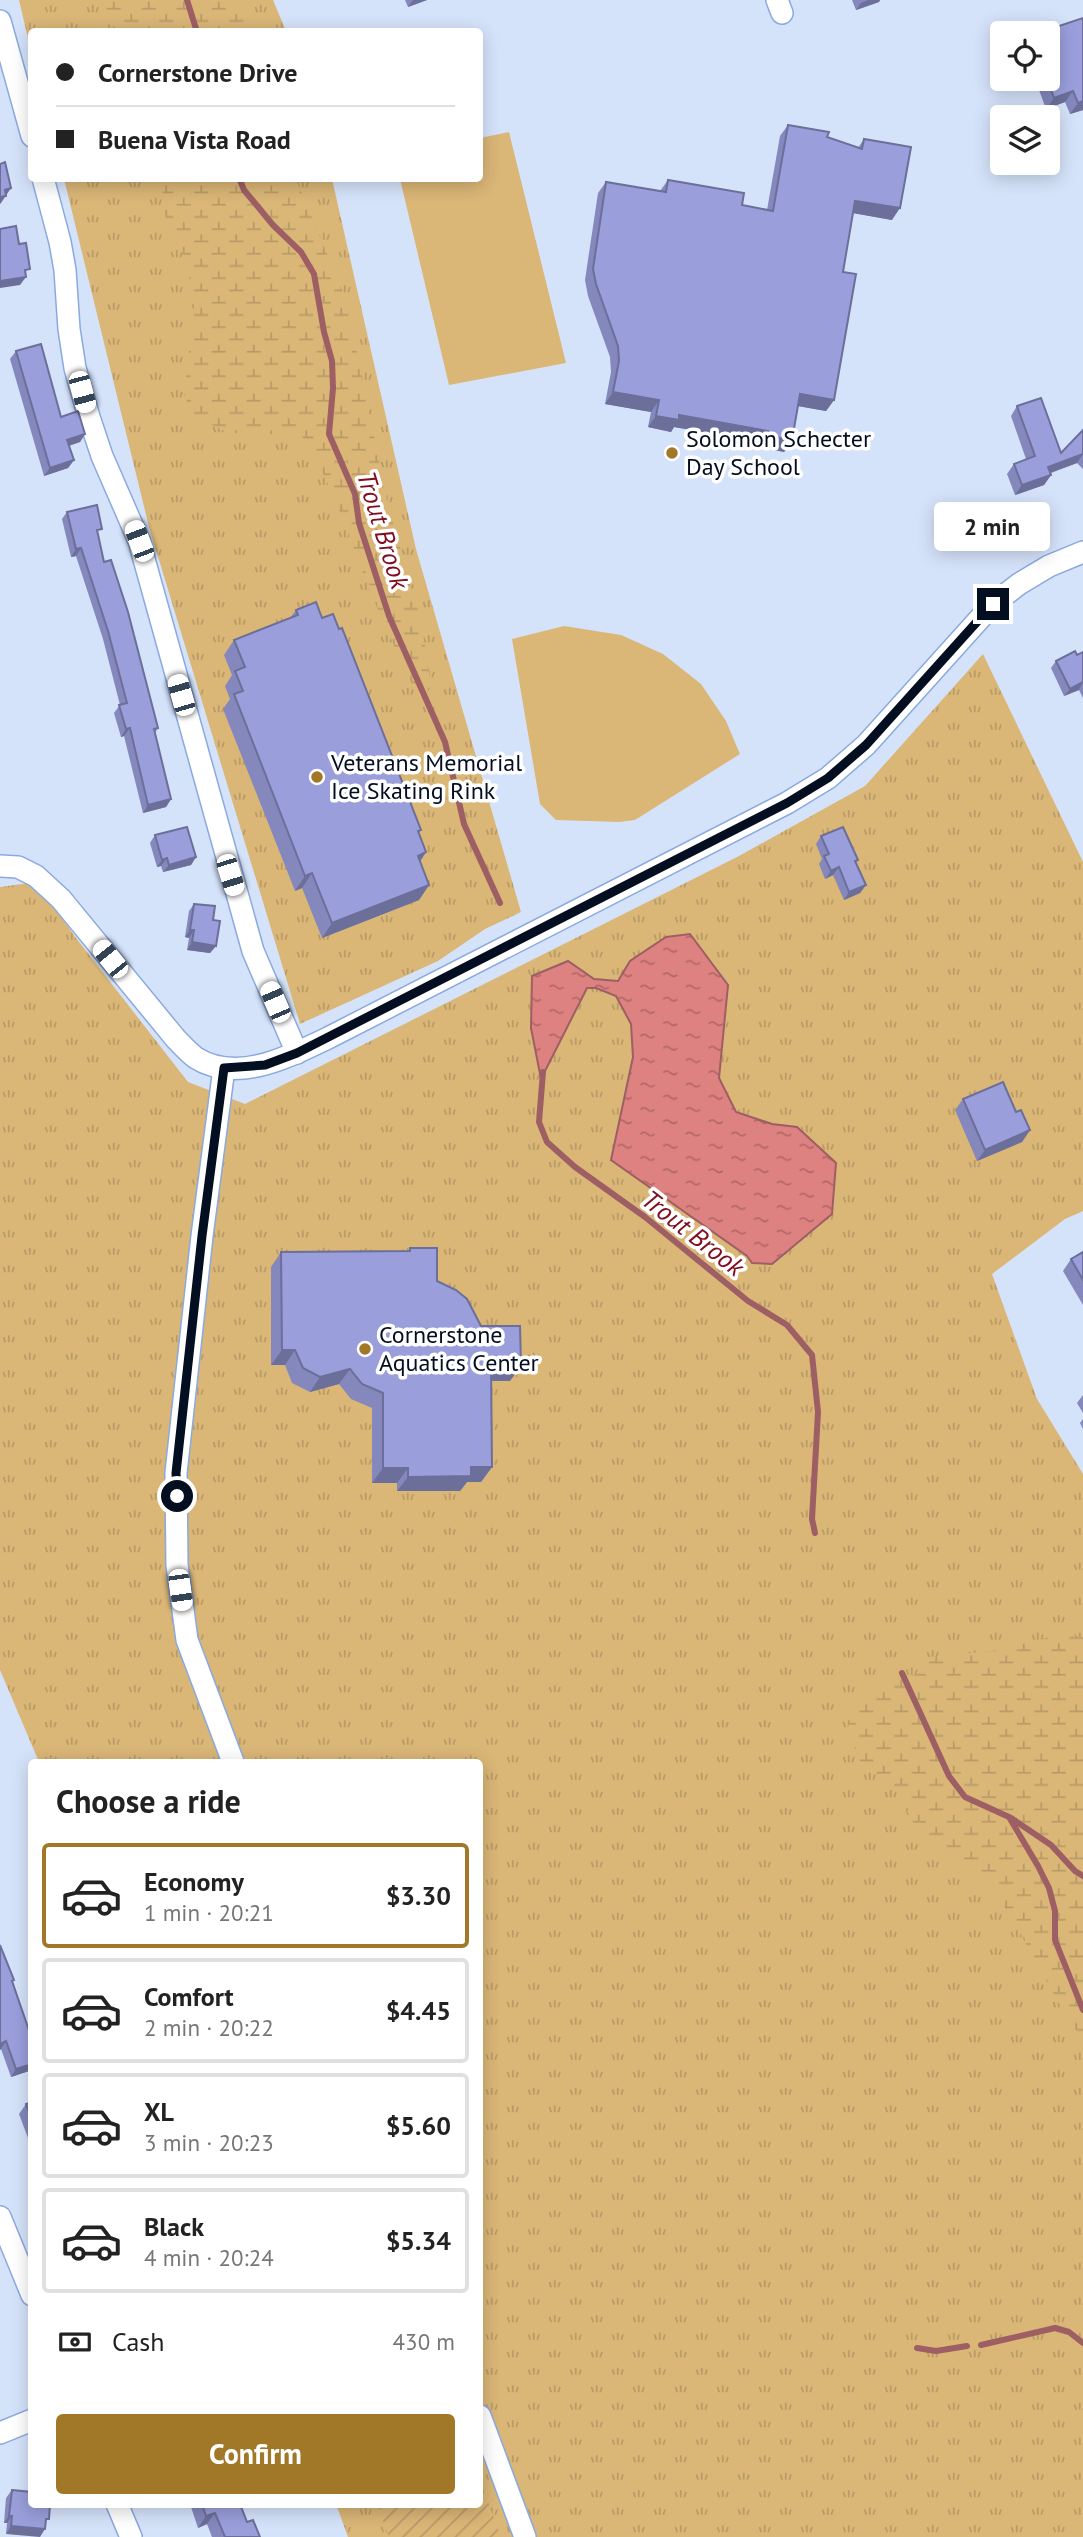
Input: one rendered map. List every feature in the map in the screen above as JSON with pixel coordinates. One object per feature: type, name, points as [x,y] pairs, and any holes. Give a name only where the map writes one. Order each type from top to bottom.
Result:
[{"type":"street","points":[[0,21],[28,122]]},
{"type":"street","points":[[44,182],[65,270],[75,368],[89,417],[102,456],[139,541],[253,950],[297,1053]]},
{"type":"street","points":[[0,865],[18,867],[36,876],[61,899],[176,1039],[197,1058],[224,1068],[265,1065],[297,1053],[787,803],[828,778],[888,723],[993,604],[1049,566],[1083,552]]},
{"type":"street","points":[[224,1068],[176,1473],[177,1552],[187,1640],[232,1759]]},
{"type":"street","points":[[0,2217],[28,2285]]},
{"type":"street","points":[[0,2433],[28,2422]]},
{"type":"street","points":[[483,2424],[525,2537]]},
{"type":"street","points":[[119,2508],[131,2537]]},
{"type":"green space","points":[[19,0],[273,0],[285,28],[28,28],[28,38]]},
{"type":"green space","points":[[102,0],[244,0],[250,28],[113,28]]},
{"type":"green space","points":[[509,132],[566,363],[449,385],[401,182],[483,182],[483,137]]},
{"type":"green space","points":[[65,182],[333,182],[416,549],[521,912],[485,929],[438,961],[300,1024],[149,527]]},
{"type":"green space","points":[[161,182],[297,182],[346,300],[390,513],[421,621],[431,686],[421,704],[374,601],[331,490],[301,435],[229,433],[193,416],[184,394],[195,297],[181,249],[166,221]]},
{"type":"green space","points":[[564,626],[621,635],[663,654],[701,684],[726,721],[740,754],[635,820],[556,820],[540,804],[512,639]]},
{"type":"green space","points":[[983,654],[1083,862],[1083,1211],[1065,1219],[992,1274],[1037,1399],[1083,1474],[1083,2537],[348,2537],[337,2508],[483,2508],[483,1759],[38,1759],[0,1670],[0,887],[37,882],[76,938],[188,1082],[245,1104],[739,856],[865,786]]},
{"type":"green space","points":[[1062,1634],[1083,1637],[1083,2039],[1067,2018],[1010,1915],[983,1877],[925,1844],[895,1789],[861,1764],[847,1729],[863,1691],[924,1672],[927,1657],[992,1651]]},
{"type":"green space","points":[[483,2488],[501,2537],[389,2537],[378,2508],[483,2508]]},
{"type":"water","points":[[690,934],[728,985],[719,1078],[736,1112],[772,1124],[797,1127],[836,1163],[832,1214],[772,1264],[752,1263],[747,1256],[611,1160],[633,1057],[631,1024],[616,996],[596,988],[587,988],[541,1079],[531,1028],[532,976],[568,961],[594,979],[618,981],[630,961],[666,937]]},
{"type":"building","points":[[1083,18],[1083,101],[1078,103],[1073,91],[1054,98],[1051,91],[1060,91],[1060,26]]},
{"type":"building","points":[[788,125],[829,132],[827,137],[862,149],[864,139],[911,147],[900,208],[855,201],[843,272],[856,274],[834,400],[800,394],[792,440],[768,436],[768,431],[679,415],[679,420],[656,416],[659,400],[613,392],[619,361],[618,346],[593,269],[606,182],[666,192],[668,180],[744,193],[742,205],[773,211]]},
{"type":"building","points":[[5,162],[11,188],[5,190],[6,196],[0,197],[0,164]]},
{"type":"building","points":[[16,226],[19,244],[26,243],[30,269],[25,270],[26,277],[0,281],[0,229]]},
{"type":"building","points":[[41,344],[61,417],[78,411],[85,434],[67,440],[74,460],[50,468],[16,351]]},
{"type":"building","points":[[1041,398],[1061,453],[1083,430],[1083,454],[1048,467],[1051,475],[1022,485],[1014,464],[1035,456],[1017,406]]},
{"type":"building","points":[[97,505],[102,529],[97,530],[104,562],[111,560],[128,612],[158,728],[154,729],[171,799],[148,805],[130,728],[126,729],[119,705],[127,703],[108,631],[81,548],[76,549],[67,512]]},
{"type":"building","name":"Veterans Memorial Ice Skating Rink","points":[[316,602],[322,618],[333,614],[339,629],[342,628],[421,830],[418,831],[426,852],[418,856],[429,885],[332,923],[312,873],[305,876],[234,694],[243,691],[235,671],[245,667],[234,640],[298,615],[296,610]]},
{"type":"building","points":[[1075,651],[1077,655],[1083,652],[1083,682],[1070,689],[1056,661]]},
{"type":"building","points":[[187,827],[196,857],[169,865],[167,858],[162,860],[155,835]]},
{"type":"building","points":[[843,827],[866,885],[849,892],[839,867],[831,871],[824,856],[829,854],[821,836]]},
{"type":"building","points":[[194,904],[215,906],[213,920],[220,921],[216,946],[192,942],[194,930],[190,930]]},
{"type":"building","points":[[1003,1082],[1016,1112],[1021,1110],[1030,1130],[985,1150],[963,1099]]},
{"type":"building","points":[[410,1248],[437,1248],[437,1281],[467,1299],[481,1326],[520,1326],[521,1366],[491,1366],[492,1467],[471,1467],[471,1476],[408,1477],[408,1468],[383,1468],[383,1393],[362,1384],[350,1369],[320,1377],[303,1368],[295,1350],[282,1350],[281,1252],[410,1251]]},
{"type":"building","points":[[1083,1252],[1083,1280],[1071,1259]]},
{"type":"building","points":[[0,1945],[28,2027],[28,2065],[16,2069],[6,2041],[0,2044]]},
{"type":"building","points":[[12,2490],[28,2492],[28,2508],[50,2508],[45,2529],[11,2526],[12,2516],[9,2516]]},
{"type":"building","points":[[203,2508],[242,2508],[247,2522],[253,2520],[260,2537],[225,2537],[215,2513],[206,2516]]},
{"type":"waterway","name":"Trout Brook","points":[[187,0],[196,28]]},
{"type":"waterway","name":"Trout Brook","points":[[241,182],[244,190],[273,225],[301,252],[314,274],[332,361],[333,388],[329,434],[355,494],[359,523],[389,616],[445,742],[464,824],[500,903]]},
{"type":"waterway","name":"Trout Brook","points":[[543,1072],[539,1122],[547,1142],[575,1167],[645,1217],[748,1301],[787,1325],[812,1355],[818,1412],[812,1519],[815,1533]]},
{"type":"waterway","name":"Trout Brook","points":[[902,1673],[949,1776],[965,1797],[1009,1817],[1038,1866],[1049,1888],[1055,1911],[1055,1940],[1083,2010]]},
{"type":"waterway","points":[[1011,1818],[1051,1845],[1083,1876]]},
{"type":"waterway","points":[[981,2345],[1055,2328],[1069,2332],[1083,2343]]},
{"type":"waterway","points":[[917,2348],[936,2351],[967,2346]]},
{"type":"place","name":"Solomon Schecter Day School","points":[[672,453]]},
{"type":"place","name":"Veterans Memorial Ice Skating Rink","points":[[317,777]]},
{"type":"place","name":"Cornerstone Aquatics Center","points":[[365,1349]]},
{"type":"route","points":[[177,1496],[176,1473],[202,1236],[224,1068],[265,1065],[297,1053],[787,803],[828,778],[866,745],[993,604]]}]
